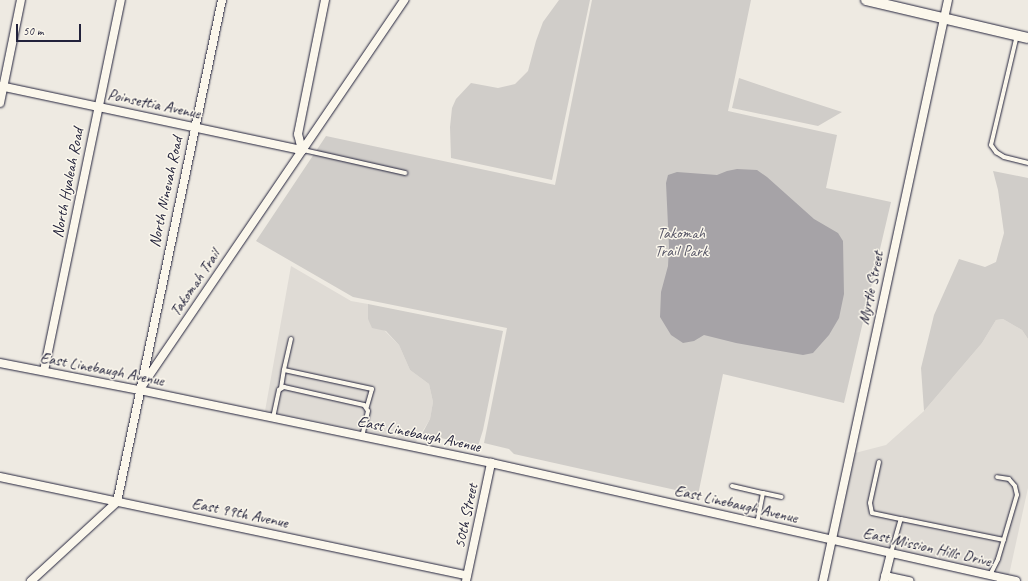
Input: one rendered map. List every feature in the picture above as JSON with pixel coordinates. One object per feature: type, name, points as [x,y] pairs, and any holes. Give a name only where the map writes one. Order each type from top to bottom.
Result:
[{"type":"street","points":[[0,103],[2,86],[22,0]]},
{"type":"street","name":"North Hyaleah Road","points":[[44,371],[121,0]]},
{"type":"street","name":"North Ninevah Road","points":[[139,390],[222,0]]},
{"type":"street","points":[[302,150],[298,134],[325,0]]},
{"type":"street","name":"Takomah Trail","points":[[117,502],[139,390],[404,0]]},
{"type":"street","points":[[866,0],[1028,38]]},
{"type":"street","name":"Myrtle Street","points":[[822,581],[948,0]]},
{"type":"street","name":"Poinsettia Avenue","points":[[2,86],[302,150]]},
{"type":"street","name":"East Linebaugh Avenue","points":[[0,363],[139,390],[491,463],[831,540]]},
{"type":"street","name":"50th Street","points":[[467,578],[491,463]]},
{"type":"street","name":"East 99th Avenue","points":[[0,478],[467,578]]},
{"type":"street","points":[[31,581],[117,502]]},
{"type":"street","name":"East Mission Hills Drive","points":[[831,540],[990,576],[999,580],[1016,581]]},
{"type":"street","points":[[891,553],[885,578],[909,581]]},
{"type":"lane","points":[[1017,35],[991,145],[996,152],[1004,157],[1028,163]]},
{"type":"lane","points":[[302,150],[405,173]]},
{"type":"lane","points":[[273,418],[291,339]]},
{"type":"lane","points":[[284,370],[372,389],[362,436]]},
{"type":"lane","points":[[281,388],[364,405],[367,407]]},
{"type":"lane","points":[[879,462],[870,503],[872,513],[1004,540]]},
{"type":"lane","points":[[990,576],[998,559],[1017,495],[1015,486],[1009,479],[996,477]]},
{"type":"lane","points":[[732,486],[782,497]]},
{"type":"lane","points":[[757,523],[763,493]]},
{"type":"lane","points":[[891,553],[901,519]]},
{"type":"shaded area","points":[[737,169],[757,170],[767,177],[814,219],[838,233],[843,241],[844,294],[839,318],[829,335],[813,353],[803,355],[736,343],[704,335],[694,341],[683,343],[671,335],[660,317],[661,292],[668,266],[669,247],[666,183],[668,175],[677,172],[717,175]]},
{"type":"shaded area","points":[[291,266],[351,301],[368,304],[368,319],[385,331],[399,345],[410,370],[429,384],[433,402],[430,419],[416,442],[265,411]]},
{"type":"shaded area","points":[[1003,319],[1022,330],[1028,339],[1028,488],[1009,575],[837,536],[855,453],[886,445],[924,411],[982,343],[996,320]]},
{"type":"green space","points":[[559,0],[590,0],[552,180],[451,158],[450,127],[452,108],[456,99],[471,83],[498,88],[515,84],[528,71],[543,22]]},
{"type":"green space","name":"Takomah Trail Park","points":[[592,0],[751,0],[728,111],[837,135],[826,188],[891,202],[844,403],[723,374],[698,495],[514,454],[509,449],[484,443],[507,328],[353,297],[256,241],[326,136],[555,185]]},
{"type":"green space","points":[[739,78],[842,112],[818,126],[732,108]]},
{"type":"green space","points":[[993,171],[1028,178],[1028,339],[1022,330],[1003,319],[996,320],[982,343],[924,411],[921,368],[934,315],[959,259],[985,267],[996,262],[1004,233],[998,190]]},
{"type":"green space","points":[[368,304],[503,331],[483,430],[478,446],[422,434],[430,419],[433,402],[429,384],[410,370],[399,345],[386,331],[372,328],[368,319]]}]
